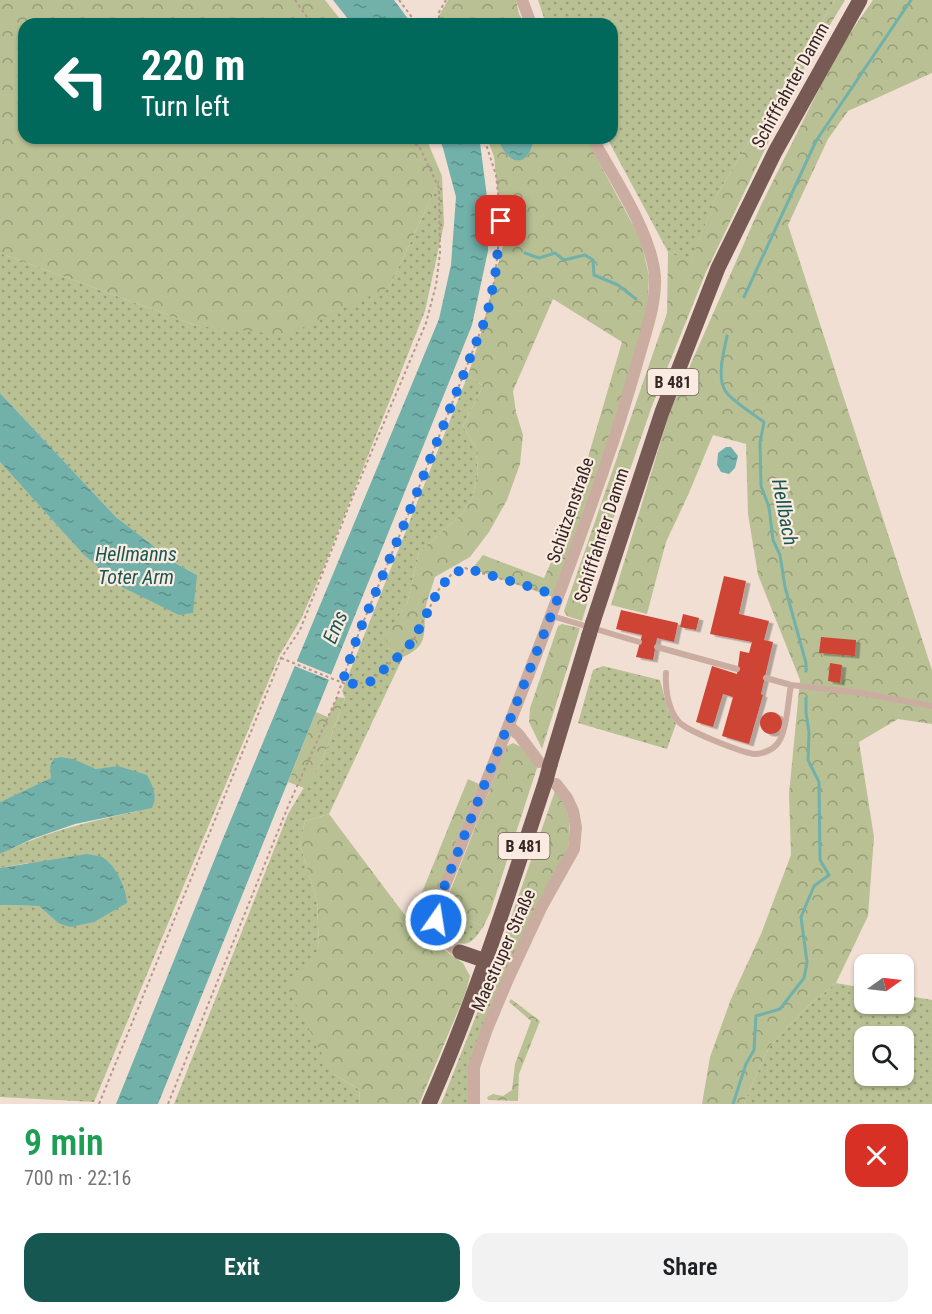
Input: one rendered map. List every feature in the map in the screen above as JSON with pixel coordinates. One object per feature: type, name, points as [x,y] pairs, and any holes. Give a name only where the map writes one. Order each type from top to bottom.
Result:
[{"type":"main road","name":"Schifffahrter Damm","points":[[429,1104],[453,1050],[486,962],[662,412],[718,268],[796,111],[860,0]]},
{"type":"main road","points":[[460,952],[486,962]]},
{"type":"street","points":[[522,0],[529,18]]},
{"type":"street","name":"Schützenstraße","points":[[460,952],[449,946],[440,935],[436,920],[437,905],[552,616],[627,398],[650,319],[654,297],[655,277],[652,257],[645,236],[595,144]]},
{"type":"street","name":"Maestruper Straße","points":[[474,1104],[474,1067],[487,1029],[542,906],[574,849],[576,827],[567,798],[519,735],[509,726]]},
{"type":"lane","points":[[552,616],[639,642]]},
{"type":"lane","points":[[657,647],[737,669]]},
{"type":"lane","points":[[666,674],[669,704],[682,726],[754,754],[769,751],[780,741],[784,730],[790,685]]},
{"type":"lane","points":[[766,678],[790,685],[861,693],[932,706]]},
{"type":"path","points":[[295,0],[308,18]]},
{"type":"path","points":[[399,0],[412,18]]},
{"type":"path","points":[[440,18],[438,14],[446,0]]},
{"type":"path","points":[[99,1104],[283,659],[300,630],[355,491],[426,323],[436,285],[440,253],[439,188],[419,146],[415,144]]},
{"type":"path","points":[[168,1104],[487,315],[495,277],[501,221],[496,175],[486,144]]},
{"type":"path","points":[[283,659],[340,682],[358,684],[370,682],[413,641],[439,589],[451,575],[465,568],[541,590],[558,598]]},
{"type":"green space","points":[[0,0],[325,0],[339,18],[18,18],[18,144],[429,144],[442,176],[389,287],[287,335],[198,326],[0,253]]},
{"type":"green space","points":[[448,0],[516,0],[521,18],[438,18]]},
{"type":"green space","points":[[538,0],[835,0],[718,193],[690,263],[668,252],[610,144],[618,144],[618,18],[544,18]]},
{"type":"green space","points":[[835,0],[845,0],[804,68],[706,272],[652,406],[610,528],[582,621],[567,616],[564,611],[667,313],[668,252],[690,262],[718,193]]},
{"type":"green space","points":[[873,0],[932,0],[932,73],[848,111],[828,139],[788,225],[932,670],[932,724],[898,719],[859,742],[874,837],[868,916],[836,983],[809,1005],[769,1047],[745,1104],[702,1104],[710,1057],[731,999],[761,934],[791,855],[789,794],[800,680],[758,575],[748,514],[746,444],[713,435],[666,542],[647,614],[611,605],[670,411],[761,205],[839,49]]},
{"type":"green space","points":[[489,144],[589,144],[641,240],[649,276],[647,317],[623,396],[553,597],[472,569],[483,555],[544,578],[569,522],[622,342],[553,299],[513,391],[523,435],[520,464],[507,500],[489,532],[470,557],[435,577],[426,606],[423,640],[416,649],[403,657],[389,648],[385,636],[407,604],[419,552],[462,514],[472,499],[478,472],[476,448],[463,426],[483,386],[468,375],[503,245],[494,157]]},
{"type":"green space","points":[[442,176],[444,224],[425,311],[324,567],[301,619],[279,656],[94,1102],[0,1097],[0,905],[39,906],[58,923],[28,863],[0,868],[0,854],[51,833],[138,811],[118,766],[98,769],[67,758],[54,758],[50,766],[52,778],[0,802],[0,462],[82,553],[197,575],[177,564],[116,517],[0,393],[0,253],[198,326],[389,287]]},
{"type":"green space","points":[[468,375],[483,386],[463,426],[476,448],[478,472],[472,499],[462,514],[419,552],[407,604],[386,636],[389,648],[403,657],[329,814],[305,821],[300,844],[317,901],[319,950],[332,1073],[360,1090],[359,1104],[174,1104],[288,814],[321,764],[345,698],[342,691]]},
{"type":"green space","points":[[562,624],[580,628],[542,749],[529,722],[530,708],[558,626]]},
{"type":"green space","points":[[603,666],[660,680],[668,710],[676,724],[667,749],[578,723],[593,670]]},
{"type":"green space","points":[[337,697],[345,698],[321,764],[304,788],[288,782],[316,712],[328,717]]},
{"type":"green space","points":[[513,743],[523,748],[537,768],[490,913],[483,927],[444,907],[504,753],[507,746]]},
{"type":"green space","points":[[468,779],[479,784],[427,916],[430,940],[463,963],[470,976],[466,992],[419,1104],[359,1104],[360,1090],[332,1073],[286,985],[319,950],[317,901],[300,844],[305,821],[329,814],[410,922]]},
{"type":"green space","points":[[555,791],[569,818],[568,849],[493,1002],[483,998]]},
{"type":"green space","points":[[444,907],[483,927],[476,937],[462,944],[450,941],[439,915]]},
{"type":"green space","points":[[836,983],[854,986],[854,1014],[914,1014],[914,997],[932,1000],[932,1104],[745,1104],[769,1047],[809,1005]]},
{"type":"green space","points":[[483,998],[493,1002],[469,1104],[441,1104]]},
{"type":"green space","points":[[511,999],[540,1021],[519,1074],[518,1101],[488,1100],[487,1097],[493,1094],[503,1096],[512,1090],[515,1064],[531,1021],[509,1002]]},
{"type":"water","points":[[333,0],[394,0],[408,18],[347,18]]},
{"type":"water","name":"Ems","points":[[441,144],[480,144],[489,212],[488,251],[472,325],[158,1104],[116,1104],[222,841],[439,319],[451,265],[456,197]]},
{"type":"water","points":[[501,144],[532,144],[527,156],[522,160],[512,159]]},
{"type":"water","name":"Hellmanns Toter Arm","points":[[0,393],[116,517],[177,564],[197,575],[193,613],[179,615],[122,587],[82,553],[0,462]]},
{"type":"water","points":[[726,447],[731,447],[738,456],[735,468],[729,474],[721,472],[717,465],[718,453]]},
{"type":"water","points":[[54,758],[73,759],[96,769],[118,766],[147,775],[155,795],[152,808],[75,824],[32,839],[0,854],[0,802],[51,778],[50,766]]},
{"type":"water","points":[[87,854],[102,857],[112,865],[125,891],[127,903],[94,922],[70,927],[58,923],[39,906],[0,905],[0,868]]},
{"type":"pier","points":[[294,660],[334,676],[332,681],[292,665]]},
{"type":"building","points":[[724,576],[746,581],[739,614],[769,621],[764,640],[773,642],[761,694],[763,695],[749,744],[722,736],[733,697],[723,694],[713,727],[696,722],[712,666],[737,674],[740,651],[749,653],[752,642],[710,634]]},
{"type":"building","points":[[621,610],[678,623],[674,642],[657,638],[653,660],[636,657],[642,635],[616,629]]},
{"type":"building","points":[[683,614],[699,618],[696,630],[680,627]]},
{"type":"building","points":[[821,637],[856,640],[855,656],[819,653]]},
{"type":"building","points":[[830,663],[842,665],[840,683],[828,681]]},
{"type":"building","points":[[771,712],[779,715],[782,723],[779,731],[771,734],[763,731],[760,723],[763,715]]},
{"type":"waterway","points":[[744,297],[816,141],[911,0]]},
{"type":"waterway","name":"Hellbach","points":[[525,253],[539,258],[555,253],[564,260],[585,255],[593,260],[594,275],[618,285],[636,299]]},
{"type":"waterway","name":"Hellbach","points":[[727,336],[722,364],[723,386],[734,400],[764,422],[760,443],[761,486],[769,507],[773,540],[780,555],[785,587],[806,663],[806,671]]},
{"type":"waterway","name":"Hellbach","points":[[733,1104],[746,1064],[754,1050],[756,1016],[780,1009],[804,978],[807,962],[801,917],[814,886],[829,875],[820,860],[819,782],[808,760],[809,732],[806,698]]},
{"type":"route","points":[[436,920],[437,905],[558,598],[541,590],[465,568],[451,575],[439,589],[413,641],[399,656],[370,682],[348,685],[342,683],[359,632],[487,315],[495,277],[501,221]]}]
